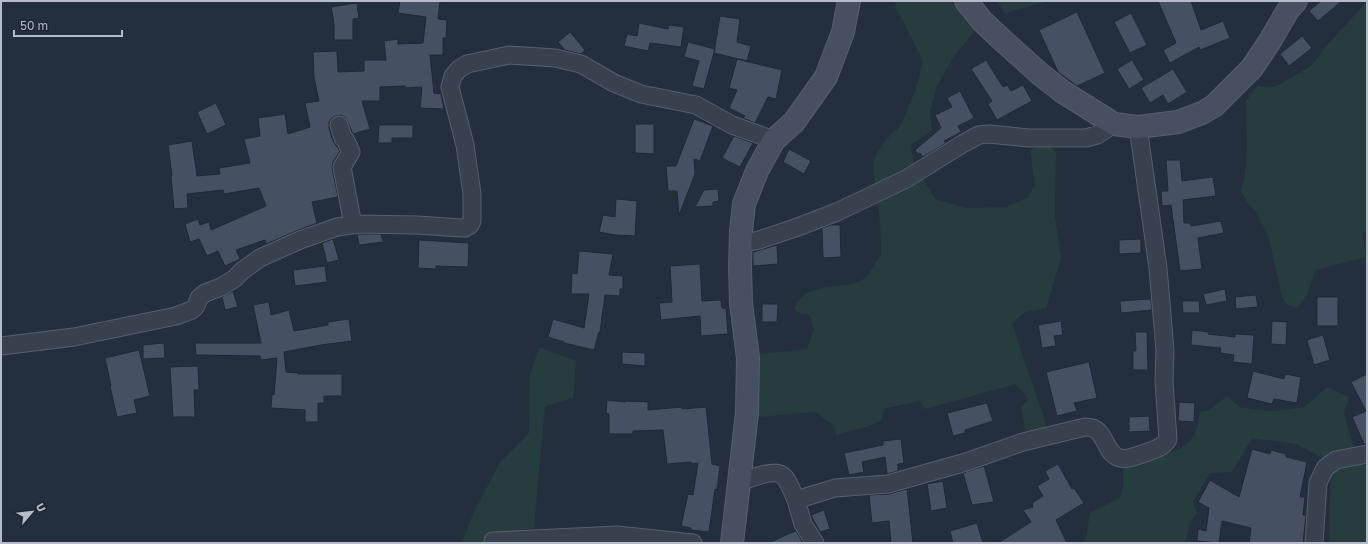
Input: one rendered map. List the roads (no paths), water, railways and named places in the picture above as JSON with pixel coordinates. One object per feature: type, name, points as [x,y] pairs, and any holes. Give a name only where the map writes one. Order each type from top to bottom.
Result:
[{"type":"street","points":[[732,543],[747,413],[748,358],[740,267],[740,244],[744,204],[757,171],[774,140],[794,122],[826,77],[843,32],[849,1]]},
{"type":"street","points":[[966,1],[982,21],[1040,74],[1063,92],[1114,124],[1138,128],[1178,122],[1202,113],[1214,106],[1252,68],[1288,10],[1296,1]]},
{"type":"street","points":[[1,346],[74,337],[176,316],[192,310],[196,306],[199,298],[205,293],[221,287],[234,279],[260,258],[300,240],[337,227],[360,224],[465,228],[471,224],[472,194],[465,145],[450,87],[453,76],[459,69],[467,64],[509,55],[555,58],[581,64],[614,83],[641,94],[696,105],[732,125],[774,140]]},
{"type":"street","points":[[740,244],[759,240],[837,212],[906,179],[978,136],[990,134],[1029,138],[1086,138],[1097,135],[1114,124]]},
{"type":"street","points":[[338,125],[341,136],[345,139],[351,152],[342,168],[353,225]]},
{"type":"street","points":[[796,500],[835,488],[888,484],[966,462],[1023,442],[1086,427],[1093,427],[1097,430],[1113,454],[1120,458],[1128,458],[1160,448],[1166,444],[1168,439],[1164,388],[1165,350],[1158,268],[1138,128]]},
{"type":"street","points":[[1314,543],[1318,484],[1325,468],[1336,460],[1367,454]]},
{"type":"street","points":[[740,482],[773,473],[780,474],[786,479],[796,500],[803,524],[815,543]]},
{"type":"street","points":[[494,541],[617,535],[693,543]]}]
